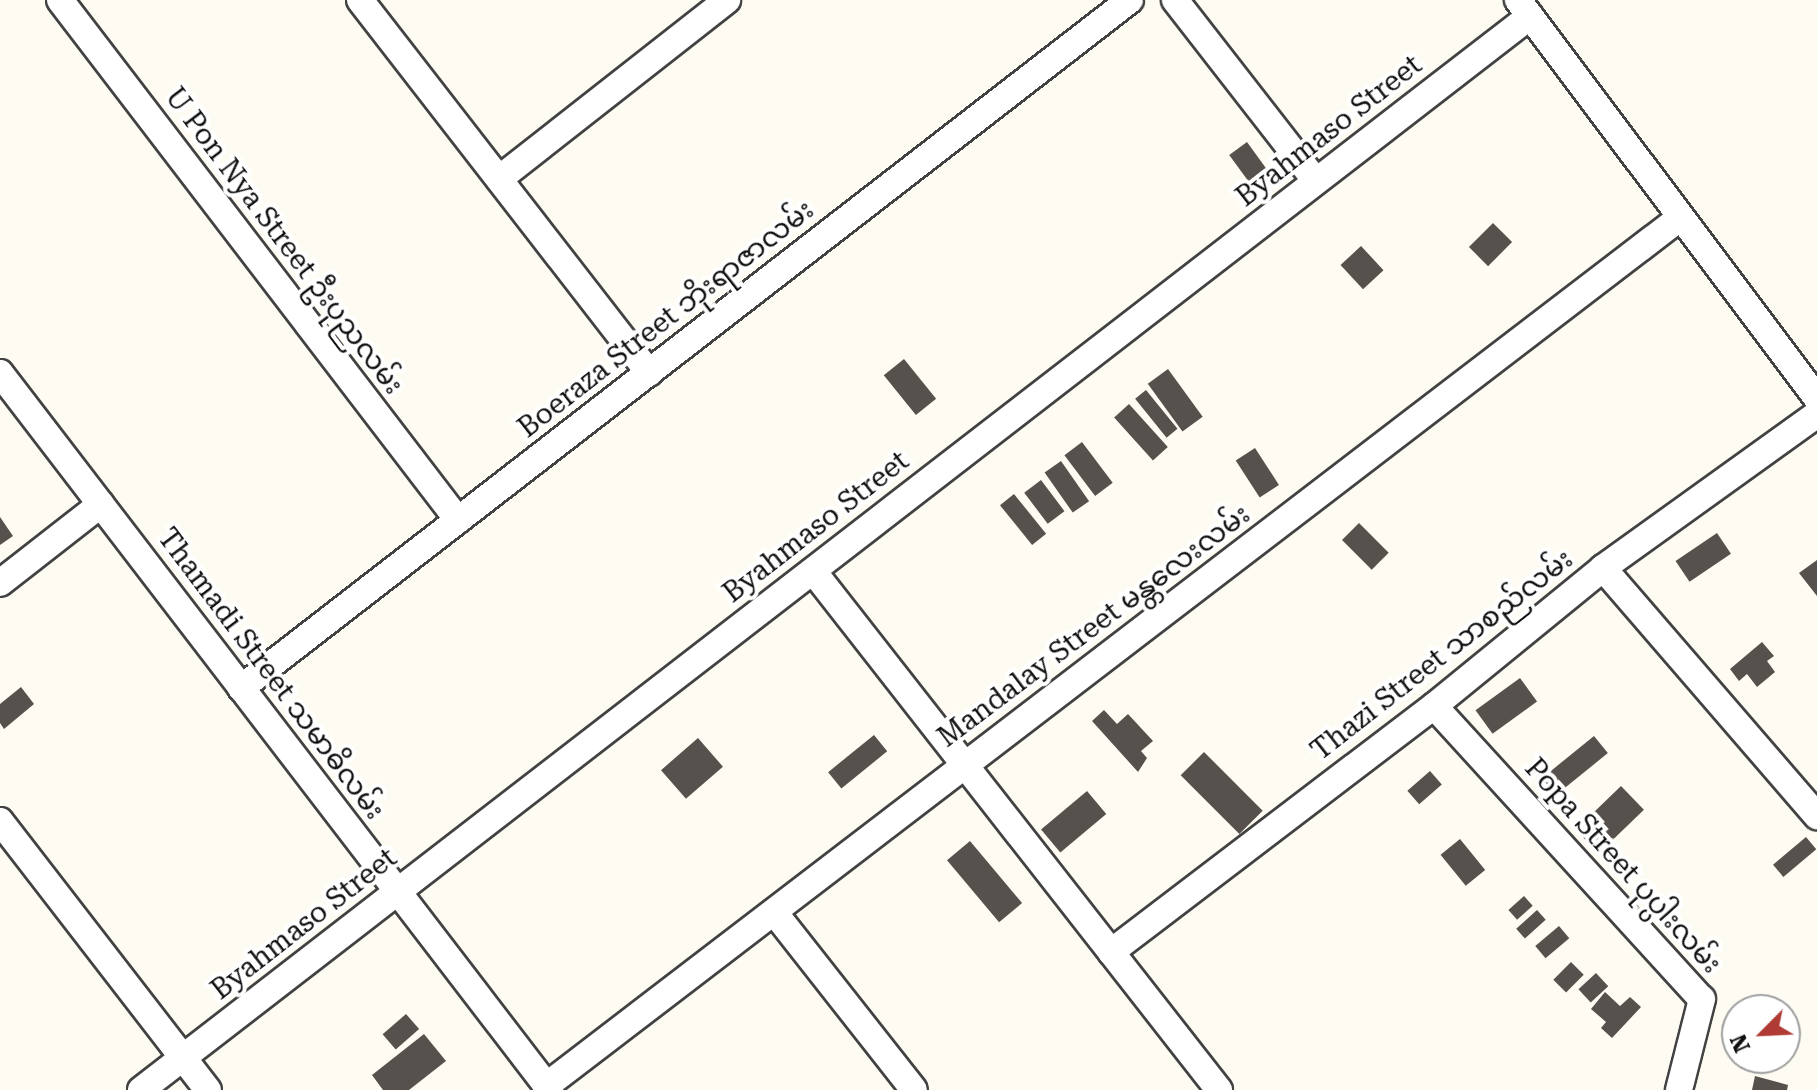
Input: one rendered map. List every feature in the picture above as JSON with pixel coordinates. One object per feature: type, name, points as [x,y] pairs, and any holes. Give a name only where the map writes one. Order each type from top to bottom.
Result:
[{"type":"street","name":"U Pon Nya Street ဦးပုညလမ်း","points":[[60,0],[458,520]]},
{"type":"street","points":[[360,0],[649,373]]},
{"type":"street","points":[[499,179],[727,0]]},
{"type":"street","name":"Boeraza Street ဘိုးရာဇာလမ်း","points":[[241,688],[1130,0]]},
{"type":"street","points":[[1175,0],[1316,181]]},
{"type":"street","points":[[1524,8],[1817,398]]},
{"type":"street","name":"Byahmaso Street","points":[[141,1090],[1316,181],[1524,8]]},
{"type":"street","name":"Mandalay Street မန္တလေးလမ်း","points":[[548,1088],[1681,217]]},
{"type":"street","name":"Thamadi Street သမာဓိလမ်း","points":[[0,373],[548,1088]]},
{"type":"street","name":"Thazi Street သာစည်လမ်း","points":[[1111,952],[1434,706],[1603,568],[1817,414]]},
{"type":"street","points":[[0,583],[101,504]]},
{"type":"street","points":[[1603,568],[1817,816]]},
{"type":"street","points":[[813,571],[1219,1090]]},
{"type":"street","name":"Popa Street ပုပ္ပါးလမ်း","points":[[1434,706],[1702,999],[1679,1090]]},
{"type":"street","points":[[0,821],[208,1090]]},
{"type":"street","points":[[774,912],[914,1090]]},
{"type":"building","points":[[1247,142],[1269,172],[1251,185],[1229,155]]},
{"type":"building","points":[[1493,223],[1512,242],[1488,266],[1469,247]]},
{"type":"building","points":[[1361,246],[1384,270],[1363,289],[1341,265]]},
{"type":"building","points":[[904,359],[936,399],[916,415],[884,375]]},
{"type":"building","points":[[1168,369],[1203,417],[1182,431],[1148,384]]},
{"type":"building","points":[[1146,390],[1177,429],[1167,438],[1135,399]]},
{"type":"building","points":[[1129,404],[1168,447],[1153,460],[1114,417]]},
{"type":"building","points":[[1082,442],[1113,483],[1095,496],[1064,455]]},
{"type":"building","points":[[1255,448],[1279,485],[1260,497],[1236,461]]},
{"type":"building","points":[[1061,461],[1089,501],[1073,513],[1045,472]]},
{"type":"building","points":[[1041,480],[1064,511],[1048,524],[1024,493]]},
{"type":"building","points":[[1014,494],[1046,534],[1032,545],[1000,505]]},
{"type":"building","points":[[0,517],[13,536],[0,545]]},
{"type":"building","points":[[1359,523],[1389,553],[1372,570],[1342,540]]},
{"type":"building","points":[[1717,533],[1731,554],[1690,582],[1676,561]]},
{"type":"building","points":[[1817,560],[1817,596],[1799,573]]},
{"type":"building","points":[[1762,642],[1774,656],[1767,661],[1775,672],[1757,687],[1747,674],[1739,681],[1730,669]]},
{"type":"building","points":[[1520,678],[1537,701],[1493,734],[1476,710]]},
{"type":"building","points":[[21,687],[34,704],[4,729],[0,723],[0,704]]},
{"type":"building","points":[[1104,710],[1117,724],[1128,714],[1153,741],[1141,751],[1147,758],[1138,772],[1092,721]]},
{"type":"building","points":[[874,735],[887,751],[841,788],[828,772]]},
{"type":"building","points":[[1594,736],[1608,753],[1556,795],[1542,778]]},
{"type":"building","points":[[698,738],[723,767],[686,799],[661,770]]},
{"type":"building","points":[[1204,752],[1263,811],[1239,834],[1181,775]]},
{"type":"building","points":[[1430,771],[1442,785],[1419,804],[1407,791]]},
{"type":"building","points":[[1621,786],[1644,810],[1599,854],[1576,830]]},
{"type":"building","points":[[1087,791],[1106,814],[1060,853],[1041,830]]},
{"type":"building","points":[[1806,837],[1816,849],[1783,877],[1773,865]]},
{"type":"building","points":[[1460,839],[1485,870],[1466,886],[1441,855]]},
{"type":"building","points":[[970,841],[1022,903],[999,922],[947,860]]},
{"type":"building","points":[[1524,896],[1533,906],[1517,920],[1508,910]]},
{"type":"building","points":[[1537,910],[1546,920],[1525,938],[1516,929]]},
{"type":"building","points":[[1559,926],[1569,938],[1546,958],[1535,946]]},
{"type":"building","points":[[1571,962],[1584,975],[1566,992],[1553,980]]},
{"type":"building","points":[[1596,973],[1608,986],[1591,1003],[1578,989]]},
{"type":"building","points":[[1605,992],[1620,1006],[1630,997],[1641,1007],[1612,1038],[1601,1028],[1606,1022],[1591,1009]]},
{"type":"building","points":[[406,1014],[419,1029],[396,1049],[383,1034]]},
{"type":"building","points":[[424,1034],[446,1061],[409,1090],[383,1090],[372,1075]]},
{"type":"building","points":[[1755,1076],[1788,1085],[1787,1090],[1752,1090]]}]
